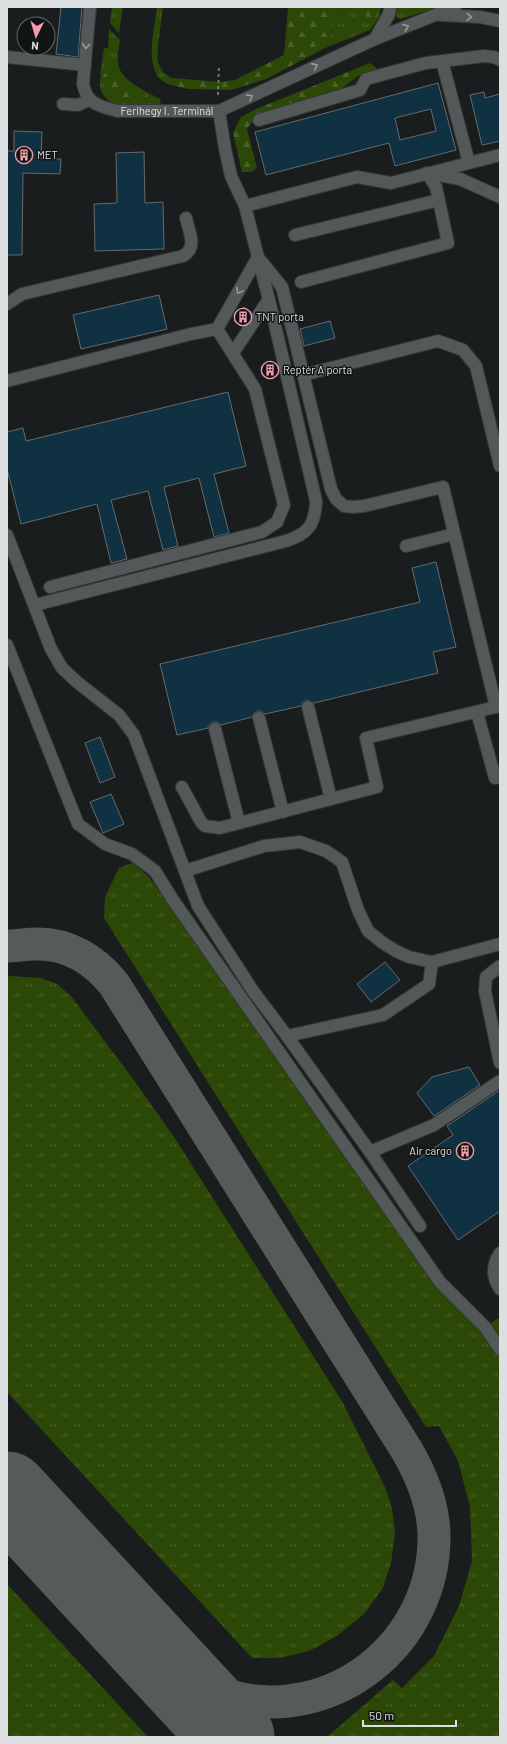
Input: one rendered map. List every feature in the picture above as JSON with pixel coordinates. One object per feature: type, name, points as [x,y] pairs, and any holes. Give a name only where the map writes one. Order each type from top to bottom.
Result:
[{"type":"street","points":[[63,104],[78,105],[88,100],[84,92],[83,84],[90,7]]},
{"type":"street","points":[[374,39],[389,14],[390,7]]},
{"type":"street","name":"Ferihegy I. Terminál","points":[[88,100],[102,107],[117,111],[219,111],[374,39],[455,7]]},
{"type":"street","name":"Ferihegy I. Terminál","points":[[437,15],[480,17],[500,21]]},
{"type":"street","points":[[259,120],[360,90],[366,79],[426,63],[484,56],[494,57],[500,60]]},
{"type":"street","points":[[7,57],[85,65]]},
{"type":"street","points":[[442,61],[469,163]]},
{"type":"street","points":[[35,605],[286,541],[305,532],[314,518],[316,502],[269,299],[245,206],[231,176],[219,111]]},
{"type":"street","points":[[245,206],[357,177],[391,182],[500,155]]},
{"type":"street","points":[[427,173],[460,179],[500,197]]},
{"type":"street","points":[[301,282],[448,243],[436,187],[427,173]]},
{"type":"street","points":[[295,235],[439,200]]},
{"type":"street","points":[[7,304],[22,294],[183,256],[190,252],[192,246],[186,218]]},
{"type":"street","points":[[217,330],[258,257]]},
{"type":"street","points":[[182,787],[201,822],[205,826],[220,828],[378,787],[366,738],[498,707],[443,487],[364,506],[344,506],[336,499],[331,488],[282,287],[258,257]]},
{"type":"street","points":[[232,353],[269,299]]},
{"type":"street","points":[[50,587],[262,532],[277,522],[284,505],[255,389],[217,330]]},
{"type":"street","points":[[7,381],[191,334],[217,330]]},
{"type":"street","points":[[303,375],[438,341],[464,350],[476,366],[500,466]]},
{"type":"street","points":[[406,546],[454,534]]},
{"type":"street","points":[[7,535],[51,649],[62,668],[119,716],[134,735],[198,906],[213,932],[253,991],[370,1152],[420,1226]]},
{"type":"street","points":[[7,645],[78,824],[105,844],[132,854],[155,871],[173,900],[317,1108],[440,1282],[485,1327],[500,1349]]},
{"type":"street","points":[[308,707],[331,799]]},
{"type":"street","points":[[477,712],[495,778],[500,777]]},
{"type":"street","points":[[259,718],[283,812]]},
{"type":"street","points":[[215,729],[239,823]]},
{"type":"street","points":[[185,871],[264,846],[300,842],[326,851],[342,862],[358,910],[368,931],[383,943],[409,957],[432,962],[500,944]]},
{"type":"street","points":[[287,1036],[383,1015],[429,984],[432,962]]},
{"type":"street","points":[[500,966],[486,977],[484,991],[500,1063]]},
{"type":"street","points":[[370,1152],[434,1125],[500,1081]]},
{"type":"street","points":[[500,1253],[494,1268],[494,1277],[500,1289]]},
{"type":"path","points":[[218,95],[219,66]]},
{"type":"green space","points":[[112,7],[123,7],[119,33],[110,23]]},
{"type":"green space","points":[[157,7],[163,7],[158,43],[158,61],[163,71],[172,78],[172,85],[162,81],[156,73],[153,64],[152,40]]},
{"type":"green space","points":[[288,7],[340,7],[325,48],[266,79],[231,90],[188,89],[172,85],[172,78],[220,82],[235,80],[284,55]]},
{"type":"green space","points":[[340,7],[381,7],[379,17],[370,30],[325,48]]},
{"type":"green space","points":[[363,7],[379,7],[372,22],[367,19]]},
{"type":"green space","points":[[395,7],[438,7],[401,19],[397,18],[394,13]]},
{"type":"green space","points":[[109,29],[120,40],[118,63],[123,75],[134,85],[160,99],[161,106],[128,107],[112,103],[101,91],[100,82],[104,48],[108,48]]},
{"type":"green space","points":[[370,63],[377,69],[369,74],[358,76],[340,90],[323,93],[318,98],[256,117],[247,129],[257,168],[251,172],[242,172],[233,133],[241,117],[256,109]]},
{"type":"green space","points":[[118,69],[119,74],[125,81],[147,94],[147,97],[151,97],[150,101],[132,103],[119,102],[109,97],[104,90],[103,76],[107,70]]},
{"type":"green space","points":[[133,863],[149,877],[440,1282],[485,1327],[500,1317],[500,1737],[327,1737],[393,1680],[402,1688],[434,1656],[459,1606],[472,1561],[470,1507],[458,1461],[439,1426],[426,1427],[104,918],[105,897],[119,868]]},
{"type":"green space","points":[[7,976],[41,978],[57,984],[71,996],[136,1083],[176,1140],[343,1403],[385,1487],[392,1508],[395,1535],[391,1563],[383,1588],[364,1614],[337,1636],[309,1651],[280,1658],[252,1658],[7,1392]]},
{"type":"green space","points":[[7,1584],[148,1737],[7,1737]]},
{"type":"building","points":[[61,7],[82,7],[78,57],[56,54]]},
{"type":"building","points":[[438,83],[456,150],[395,166],[389,143],[266,175],[255,132]],"holes":[[[431,109],[436,131],[400,140],[395,118]]]},
{"type":"building","points":[[484,92],[485,98],[500,94],[500,141],[482,145],[470,95]]},
{"type":"building","points":[[14,131],[42,132],[41,159],[61,159],[60,174],[23,173],[22,255],[7,255],[7,151],[14,151]]},
{"type":"building","points":[[144,152],[145,203],[163,202],[164,249],[95,251],[94,204],[117,203],[116,153]]},
{"type":"building","points":[[159,295],[167,329],[81,349],[73,315]]},
{"type":"building","name":"TNT porta","points":[[244,307],[251,312],[242,326],[234,321]]},
{"type":"building","points":[[330,321],[335,338],[304,346],[300,329]]},
{"type":"building","name":"Reptér A porta","points":[[274,363],[278,374],[266,377],[263,366]]},
{"type":"building","points":[[228,392],[246,466],[214,474],[229,533],[214,537],[199,478],[164,487],[178,546],[163,550],[148,491],[111,500],[127,559],[111,563],[97,504],[21,524],[7,469],[7,432],[23,428],[26,441]]},
{"type":"building","points":[[436,562],[456,647],[433,652],[438,673],[314,703],[307,700],[303,702],[301,706],[265,714],[258,711],[254,713],[252,717],[221,725],[214,722],[210,724],[208,728],[177,735],[160,664],[420,602],[412,568]]},
{"type":"building","points":[[100,737],[115,777],[100,783],[85,743]]},
{"type":"building","points":[[111,794],[124,824],[103,833],[90,802]]},
{"type":"building","points":[[385,962],[400,980],[371,1002],[357,984]]},
{"type":"building","points":[[469,1067],[480,1085],[434,1116],[417,1093],[432,1077]]},
{"type":"building","name":"Air cargo","points":[[500,1090],[500,1211],[458,1240],[408,1166],[453,1135],[447,1126]]},
{"type":"taxiway","points":[[7,946],[31,944],[58,946],[79,954],[89,960],[114,984],[406,1449],[422,1480],[429,1501],[434,1534],[430,1573],[418,1609],[398,1640],[372,1666],[341,1686],[306,1698],[268,1702],[229,1696],[218,1693],[188,1678],[152,1650]]},
{"type":"runway","points":[[7,1493],[233,1737]]},
{"type":"place","name":"MET","points":[[24,155]]},
{"type":"place","name":"TNT porta","points":[[243,317]]},
{"type":"place","name":"Reptér A porta","points":[[270,370]]},
{"type":"place","name":"Air cargo","points":[[465,1151]]}]
